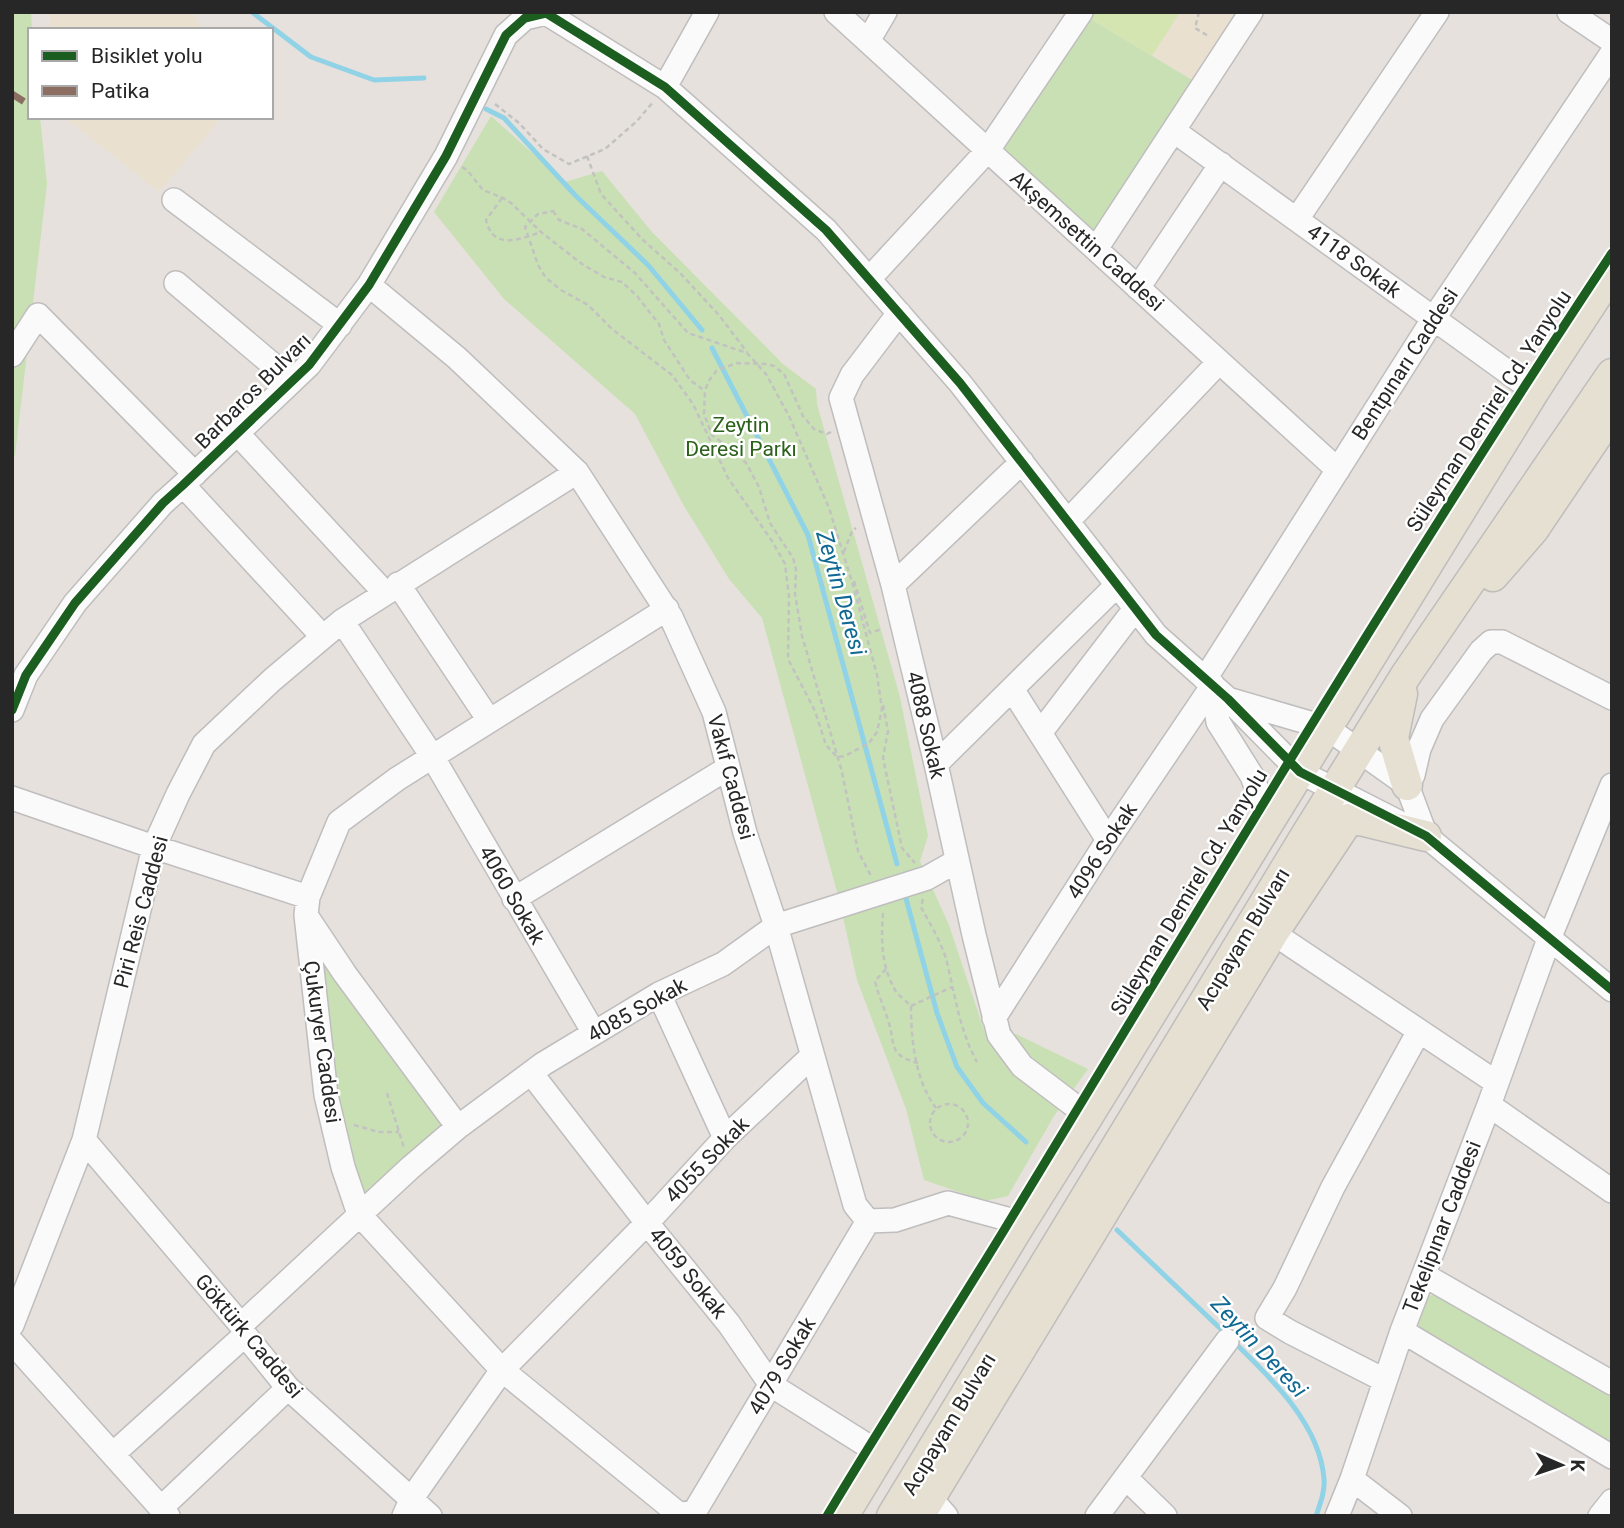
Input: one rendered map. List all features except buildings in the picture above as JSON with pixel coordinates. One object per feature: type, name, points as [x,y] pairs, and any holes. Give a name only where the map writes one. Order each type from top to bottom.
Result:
[{"type":"main road","name":"Acıpayam Bulvarı","points":[[844,1516],[1019,1226],[1534,391],[1612,272]]},
{"type":"main road","name":"Acıpayam Bulvarı","points":[[892,1516],[1406,675],[1612,374]]},
{"type":"main road","points":[[1407,785],[1393,738],[1406,675],[1533,530],[1612,414]]},
{"type":"main road","points":[[932,1510],[1273,933],[1349,819]]},
{"type":"main road","points":[[1308,832],[1349,819],[1426,836]]},
{"type":"street","points":[[665,87],[707,12]]},
{"type":"street","name":"Akşemsettin Caddesi","points":[[836,12],[1338,470]]},
{"type":"street","points":[[868,41],[885,12]]},
{"type":"street","points":[[869,279],[988,150],[1081,12]]},
{"type":"street","points":[[1096,249],[1251,12]]},
{"type":"street","points":[[1297,219],[1437,12]]},
{"type":"street","points":[[1569,12],[1612,41]]},
{"type":"street","points":[[535,14],[665,87],[826,230],[960,383],[1156,635],[1215,688],[1300,772],[1426,836],[1610,987]]},
{"type":"street","name":"Barbaros Bulvarı","points":[[12,710],[26,675],[75,603],[163,502],[309,365],[340,325],[369,285],[446,156],[506,36],[535,14]]},
{"type":"street","name":"Bentpınarı Caddesi","points":[[1215,688],[1338,470],[1434,318],[1612,53]]},
{"type":"street","name":"4118 Sokak","points":[[1174,131],[1534,391]]},
{"type":"street","points":[[1138,288],[1221,164]]},
{"type":"street","points":[[174,200],[340,325]]},
{"type":"street","points":[[176,283],[292,381]]},
{"type":"street","name":"Vakıf Caddesi","points":[[369,285],[457,358],[577,472],[667,609],[714,712],[745,834],[776,926],[855,1205],[868,1221]]},
{"type":"street","name":"4088 Sokak","points":[[899,313],[852,375],[841,398],[893,585],[999,1035],[1022,1066],[1088,1116]]},
{"type":"street","points":[[12,355],[38,314],[189,480],[323,637]]},
{"type":"street","points":[[1068,521],[1219,362]]},
{"type":"street","points":[[237,433],[391,589],[489,720]]},
{"type":"street","points":[[893,585],[1022,462]]},
{"type":"street","name":"Piri Reis Caddesi","points":[[12,1325],[84,1140],[154,847],[204,744],[272,680],[342,621],[577,472]]},
{"type":"street","points":[[936,764],[1117,585]]},
{"type":"street","name":"Çukuryer Caddesi","points":[[667,609],[397,779],[339,822],[307,906],[326,1095],[355,1217],[509,1363],[689,1514]]},
{"type":"street","points":[[1040,733],[1135,609]]},
{"type":"street","name":"4060 Sokak","points":[[342,621],[432,757],[594,1033]]},
{"type":"street","points":[[1407,785],[1432,719],[1481,650],[1491,642],[1502,642],[1612,698]]},
{"type":"street","points":[[1215,688],[1327,729],[1359,751],[1407,785],[1426,836]]},
{"type":"street","points":[[1215,688],[1218,722],[1252,776],[1269,822]]},
{"type":"street","name":"4096 Sokak","points":[[994,1018],[1108,840],[1215,688]]},
{"type":"street","points":[[1012,689],[1108,840]]},
{"type":"street","points":[[514,899],[728,768]]},
{"type":"street","name":"Tekelipınar Caddesi","points":[[1337,1516],[1402,1331],[1489,1105],[1549,939],[1612,785]]},
{"type":"street","points":[[12,798],[154,847],[307,906],[345,974],[458,1127]]},
{"type":"street","name":"4085 Sokak","points":[[113,1454],[243,1330],[355,1217],[458,1127],[543,1064],[659,994],[723,964],[776,926],[928,878],[957,861]]},
{"type":"street","points":[[1273,933],[1497,1083]]},
{"type":"street","points":[[659,994],[725,1138]]},
{"type":"street","points":[[1384,1380],[1267,1318],[1333,1187],[1419,1031]]},
{"type":"street","name":"4055 Sokak","points":[[408,1507],[509,1363],[647,1223],[725,1138],[813,1056]]},
{"type":"street","name":"4059 Sokak","points":[[531,1073],[729,1324],[771,1385],[868,1446]]},
{"type":"street","points":[[1489,1105],[1612,1191]]},
{"type":"street","name":"Göktürk Caddesi","points":[[84,1140],[288,1388],[408,1507],[430,1516]]},
{"type":"street","points":[[868,1221],[895,1220],[948,1203],[1010,1220],[1019,1226]]},
{"type":"street","name":"4079 Sokak","points":[[689,1514],[771,1385],[868,1221]]},
{"type":"street","points":[[1424,1275],[1612,1383]]},
{"type":"street","points":[[1402,1331],[1612,1457]]},
{"type":"street","points":[[1097,1516],[1227,1341]]},
{"type":"street","points":[[12,1342],[164,1512],[288,1388]]},
{"type":"street","points":[[1126,1478],[1165,1516]]},
{"type":"street","points":[[1352,1479],[1400,1516]]},
{"type":"street","points":[[1600,1516],[1612,1501]]},
{"type":"path","points":[[1199,12],[1195,28],[1228,48]]},
{"type":"path","points":[[478,92],[519,123],[543,149],[569,164],[605,149],[637,121],[665,87]]},
{"type":"path","points":[[446,156],[467,170],[483,190],[503,198],[582,264],[604,277],[622,282],[630,289],[659,324],[664,340],[679,366],[690,380],[705,391]]},
{"type":"path","points":[[587,156],[601,194],[718,314],[765,374],[789,416],[829,508],[877,675],[882,709],[877,732],[869,743],[845,756],[837,757]]},
{"type":"path","points":[[503,198],[486,220],[488,230],[498,239],[515,241],[541,232]]},
{"type":"path","points":[[747,353],[688,333],[635,273],[582,229],[559,220],[553,211],[538,214],[525,227],[538,265],[546,278],[588,305],[612,329],[672,375],[693,404],[728,478],[785,564],[789,597],[788,659],[815,711],[826,745],[837,757]]},
{"type":"path","points":[[849,425],[827,434],[814,429],[803,416],[783,374],[774,366],[757,363],[733,364],[717,370],[705,391],[704,414],[712,435],[746,463],[759,487],[770,523],[793,558],[796,569],[795,594],[802,636],[842,772],[858,851],[869,875],[884,890],[881,945],[886,969],[896,992],[911,1006],[911,1035],[921,1081],[936,1108]]},
{"type":"path","points":[[845,558],[844,550],[852,531],[874,516]]},
{"type":"path","points":[[848,567],[870,633]]},
{"type":"path","points":[[875,664],[888,731],[883,758],[902,848],[928,878],[921,907],[948,965],[967,1044],[977,1062]]},
{"type":"path","points":[[886,969],[875,981],[889,1023],[892,1043],[896,1052],[906,1060],[918,1063]]},
{"type":"path","points":[[911,1006],[952,987]]},
{"type":"path","points":[[387,1093],[410,1168]]},
{"type":"path","points":[[950,1104],[964,1111],[968,1125],[961,1139],[947,1143],[934,1136],[929,1122],[936,1108],[950,1104]]},
{"type":"path","points":[[330,1116],[379,1132],[399,1132]]},
{"type":"shaded area","points":[[50,12],[192,12],[203,28],[50,28]]},
{"type":"shaded area","points":[[1082,12],[1251,12],[1203,87]]},
{"type":"shaded area","points":[[67,119],[220,119],[159,192]]},
{"type":"green space","points":[[12,12],[31,12],[32,28],[28,28],[28,119],[40,119],[47,184],[15,455],[12,459]]},
{"type":"green space","points":[[1086,12],[1180,12],[1152,56],[1084,15]]},
{"type":"green space","points":[[1084,15],[1197,83],[1096,238],[993,151]]},
{"type":"green space","name":"Zeytin Deresi Parkı","points":[[491,116],[565,182],[602,171],[652,232],[783,364],[816,389],[817,404],[900,697],[928,836],[920,861],[949,925],[986,1036],[1016,1034],[1088,1069],[1054,1116],[1008,1196],[985,1201],[924,1180],[906,1109],[857,980],[839,899],[762,618],[729,579],[684,506],[635,414],[504,299],[434,212]]},
{"type":"green space","points":[[317,941],[450,1127],[362,1199],[330,1065]]},
{"type":"green space","points":[[1428,1296],[1446,1296],[1612,1395],[1612,1450],[1420,1330],[1417,1319]]},
{"type":"waterway","name":"Zeytin Deresi","points":[[252,12],[273,28]]},
{"type":"waterway","name":"Zeytin Deresi","points":[[273,28],[311,57],[374,80],[424,78]]},
{"type":"waterway","name":"Zeytin Deresi","points":[[486,109],[504,118],[575,195],[648,265],[702,330]]},
{"type":"waterway","name":"Zeytin Deresi","points":[[712,348],[808,535],[897,864]]},
{"type":"waterway","name":"Zeytin Deresi","points":[[905,895],[937,1013],[957,1067],[983,1103],[1026,1142]]},
{"type":"waterway","name":"Zeytin Deresi","points":[[1117,1230],[1226,1334]]},
{"type":"waterway","name":"Zeytin Deresi","points":[[1233,1341],[1291,1403],[1313,1439],[1324,1479],[1316,1516]]},
{"type":"marked path","points":[[12,94],[28,104]]},
{"type":"cycle path","points":[[12,710],[26,675],[75,603],[163,503],[309,365],[369,285],[446,156],[506,35],[525,18],[546,13],[665,87],[826,230],[960,383],[1156,635],[1228,699],[1300,772],[1426,836],[1612,990]]},
{"type":"cycle path","name":"Süleyman Demirel Cd. Yanyolu","points":[[827,1516],[1382,611],[1612,253]]}]
